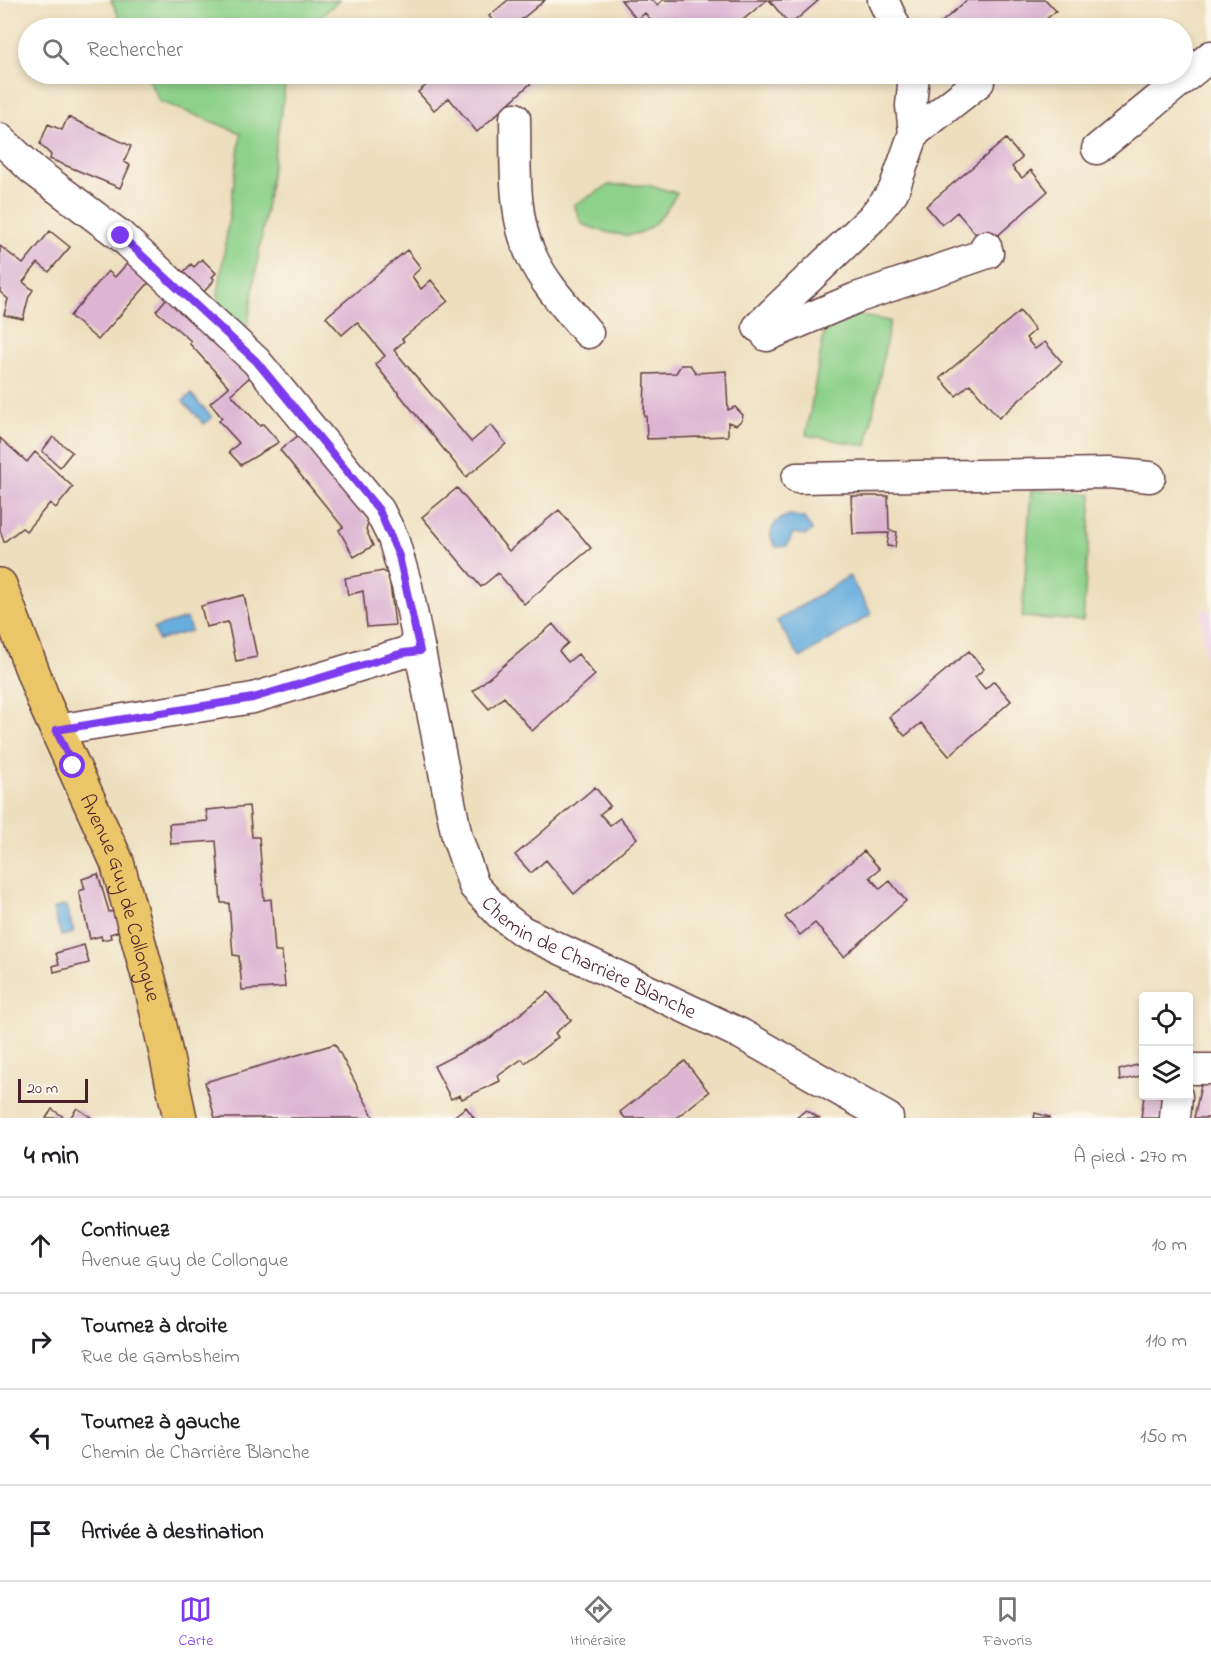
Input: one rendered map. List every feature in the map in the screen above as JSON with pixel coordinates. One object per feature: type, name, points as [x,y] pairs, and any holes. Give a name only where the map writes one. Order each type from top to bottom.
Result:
[{"type":"main road","name":"Avenue Guy de Collongue","points":[[0,585],[56,730],[117,862],[153,994],[180,1118]]},
{"type":"street","points":[[883,0],[891,18]]},
{"type":"street","points":[[1193,71],[1211,56]]},
{"type":"street","points":[[913,84],[911,106],[914,133],[893,192],[872,218],[762,331],[988,253],[986,246]]},
{"type":"street","points":[[914,133],[965,84]]},
{"type":"street","points":[[1097,149],[1177,84]]},
{"type":"street","points":[[515,118],[519,212],[530,254],[554,292],[588,333]]},
{"type":"street","name":"Chemin de Charrière Blanche","points":[[0,139],[33,170],[121,236],[256,361],[372,501],[393,538],[407,586],[457,837],[474,886],[500,914],[522,931],[741,1034],[888,1118]]},
{"type":"street","points":[[797,478],[1109,473],[1150,477]]},
{"type":"street","points":[[56,730],[253,698],[403,653],[420,651]]},
{"type":"street","points":[[1193,1069],[1211,1069]]},
{"type":"street","points":[[1175,1118],[1177,1100]]},
{"type":"shaded area","points":[[1201,610],[1211,610],[1211,740]]},
{"type":"green space","points":[[111,0],[339,0],[320,18],[119,18]]},
{"type":"green space","points":[[151,84],[285,84],[247,329],[216,309],[241,133],[159,101]]},
{"type":"green space","points":[[609,185],[648,185],[677,193],[658,220],[648,228],[627,235],[614,234],[582,224],[574,205]]},
{"type":"green space","points":[[828,310],[890,321],[867,446],[806,435]]},
{"type":"green space","points":[[1031,490],[1092,494],[1083,621],[1022,617]]},
{"type":"water","points":[[191,394],[212,417],[204,424],[183,401]]},
{"type":"water","points":[[790,515],[804,518],[812,530],[806,535],[793,533],[787,546],[776,547],[771,537],[773,527],[784,517]]},
{"type":"water","points":[[849,576],[872,614],[800,658],[777,621]]},
{"type":"water","points":[[187,618],[191,631],[158,640],[154,628]]},
{"type":"water","points":[[66,905],[74,933],[61,936],[53,909]]},
{"type":"building","points":[[508,0],[545,0],[523,18],[491,18],[489,16]]},
{"type":"building","points":[[621,0],[653,0],[657,5],[663,0],[767,0],[745,18],[649,18],[645,13],[635,18]]},
{"type":"building","points":[[769,0],[819,0],[798,18],[784,18]]},
{"type":"building","points":[[967,0],[1046,0],[1056,11],[1047,18],[946,18]]},
{"type":"building","points":[[428,84],[530,84],[477,132],[449,98],[434,110],[418,92]]},
{"type":"building","points":[[68,117],[131,146],[124,162],[130,165],[120,188],[50,159],[51,155],[40,144],[48,124],[62,130]]},
{"type":"building","points":[[1006,139],[1022,158],[1012,167],[1022,178],[1031,170],[1048,191],[986,246],[957,212],[942,225],[926,206]]},
{"type":"building","points":[[50,231],[70,247],[49,272],[38,263],[23,282],[33,290],[29,296],[23,319],[4,315],[8,299],[0,292],[0,246],[23,264]]},
{"type":"building","points":[[407,250],[421,268],[412,276],[421,289],[431,280],[448,301],[402,339],[404,341],[394,350],[471,442],[491,425],[506,444],[466,477],[375,364],[385,356],[357,322],[342,335],[326,317]]},
{"type":"building","points":[[133,257],[154,277],[98,340],[70,316],[108,271],[115,277]]},
{"type":"building","points":[[202,259],[216,273],[212,277],[214,279],[212,283],[200,296],[180,276],[191,264],[194,267]]},
{"type":"building","points":[[171,293],[205,325],[250,377],[231,394],[260,426],[263,424],[279,442],[241,465],[229,452],[239,443],[219,421],[222,418],[210,403],[229,387],[189,343],[191,341],[156,311]]},
{"type":"building","points":[[1020,311],[1035,330],[1026,338],[1035,349],[1045,342],[1062,362],[999,418],[970,384],[956,396],[940,378]]},
{"type":"building","points":[[681,365],[690,365],[696,373],[726,371],[728,410],[735,407],[743,415],[742,420],[736,425],[728,422],[728,436],[647,439],[646,416],[644,416],[645,374],[676,373]]},
{"type":"building","points":[[299,435],[369,522],[366,529],[373,546],[354,557],[339,530],[343,527],[280,450]]},
{"type":"building","points":[[53,437],[72,452],[60,467],[42,451]]},
{"type":"building","points":[[0,438],[27,462],[35,452],[73,487],[56,508],[50,503],[26,531],[22,528],[4,542],[0,530]]},
{"type":"building","points":[[457,488],[509,551],[559,510],[591,548],[524,604],[498,573],[481,587],[422,517]]},
{"type":"building","points":[[851,496],[888,496],[889,530],[897,532],[895,547],[887,546],[889,533],[853,534]]},
{"type":"building","points":[[383,571],[389,575],[395,625],[367,627],[363,591],[348,595],[345,578]]},
{"type":"building","points":[[244,595],[257,657],[236,661],[228,622],[206,627],[201,606]]},
{"type":"building","points":[[553,624],[568,643],[559,651],[568,662],[578,654],[595,675],[532,731],[504,697],[489,709],[473,691]]},
{"type":"building","points":[[969,651],[984,669],[975,677],[985,689],[994,681],[1011,701],[949,756],[921,723],[905,736],[889,717]]},
{"type":"building","points":[[595,787],[610,806],[600,814],[610,825],[620,818],[637,838],[574,894],[546,860],[531,873],[515,855]]},
{"type":"building","points":[[249,806],[252,837],[259,837],[264,900],[271,899],[275,952],[282,952],[285,987],[242,990],[239,956],[233,955],[229,903],[221,903],[216,841],[171,844],[169,824],[208,821],[206,810]]},
{"type":"building","points":[[864,851],[880,869],[870,877],[880,889],[890,881],[906,901],[844,957],[815,923],[800,935],[785,917]]},
{"type":"building","points":[[98,874],[109,912],[116,911],[120,931],[110,934],[111,938],[102,940],[101,936],[90,939],[79,891],[85,889],[82,879]]},
{"type":"building","points":[[84,945],[89,963],[54,972],[53,966],[59,964],[56,953]]},
{"type":"building","points":[[548,992],[571,1020],[555,1033],[558,1037],[525,1063],[522,1059],[498,1076],[500,1081],[462,1099],[460,1095],[451,1099],[434,1066],[491,1037]]},
{"type":"building","points":[[335,1044],[374,1118],[215,1118],[205,1082]]},
{"type":"building","points":[[685,1061],[709,1092],[676,1118],[625,1118],[620,1112]]},
{"type":"building","points":[[1139,1064],[1139,1076],[1120,1081],[1119,1070]]},
{"type":"building","points":[[1202,1080],[1211,1082],[1211,1118],[1194,1118]]},
{"type":"building","points":[[1143,1100],[1165,1100],[1163,1118],[1141,1118]]},
{"type":"building","points":[[466,1107],[474,1118],[452,1118]]},
{"type":"building","points":[[77,1108],[92,1118],[70,1118]]},
{"type":"building","points":[[52,1109],[65,1118],[46,1118]]},
{"type":"building","points":[[806,1110],[819,1118],[796,1118]]},
{"type":"building","points":[[1035,1113],[1050,1117],[1050,1118],[1034,1118]]},
{"type":"route","points":[[73,766],[56,730],[253,698],[403,653],[420,651],[399,556],[379,510],[256,361],[121,236]]}]
